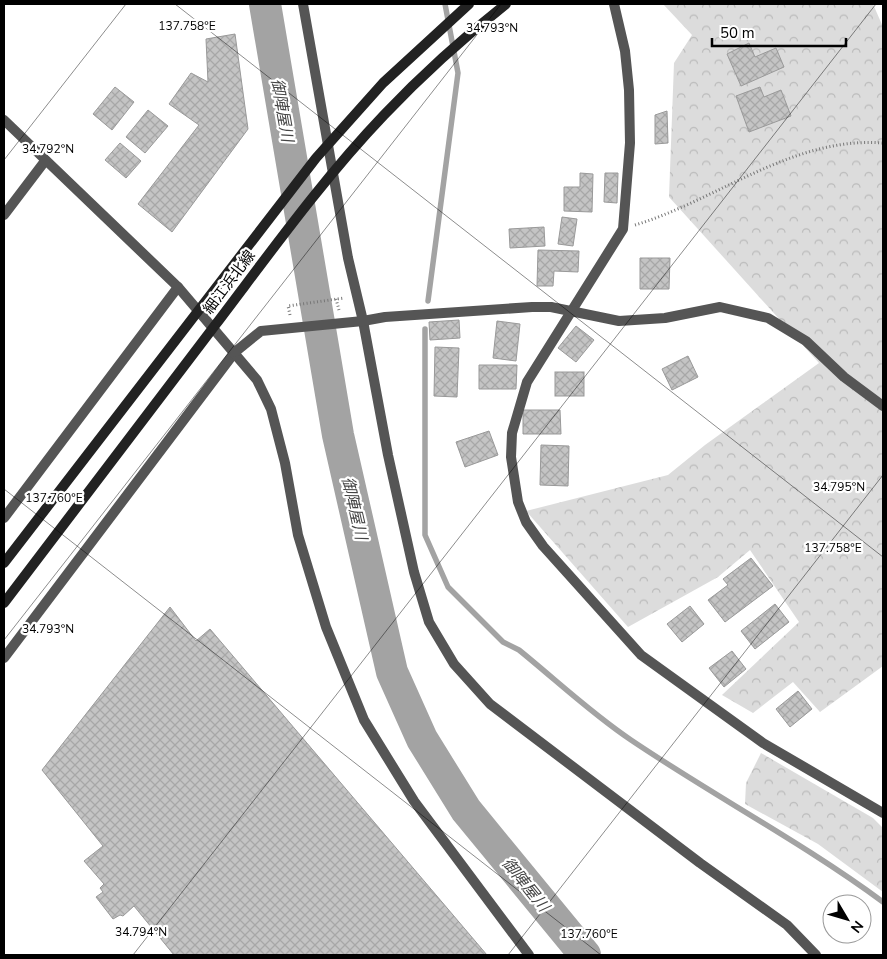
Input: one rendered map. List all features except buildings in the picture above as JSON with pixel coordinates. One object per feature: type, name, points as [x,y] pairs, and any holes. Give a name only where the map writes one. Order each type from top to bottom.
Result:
[{"type":"main road","name":"細江浜北線","points":[[4,563],[316,158],[383,83],[470,4]]},
{"type":"main road","name":"細江浜北線","points":[[4,603],[288,230],[343,161],[383,116],[457,43],[506,4]]},
{"type":"street","points":[[303,4],[348,258],[363,322],[388,455],[414,572],[429,622],[454,664],[490,704],[700,863],[787,925],[816,955]]},
{"type":"street","points":[[614,4],[625,51],[629,90],[630,143],[623,229],[536,366],[528,382],[512,433],[510,457],[518,502],[526,522],[543,546],[641,655],[763,744],[883,813]]},
{"type":"street","points":[[4,120],[178,287],[257,380],[271,409],[285,463],[300,544],[326,628],[364,720],[414,801],[529,955]]},
{"type":"street","points":[[4,215],[45,161]]},
{"type":"street","points":[[4,518],[178,287]]},
{"type":"street","points":[[4,658],[235,352],[261,331],[363,322],[385,317],[532,307],[552,307],[619,321],[665,318],[720,307],[768,318],[806,341],[844,377],[883,406]]},
{"type":"path","points":[[623,229],[647,222],[804,152],[859,141],[883,143]]},
{"type":"path","points":[[294,304],[330,298]]},
{"type":"green space","points":[[663,4],[873,4],[883,27],[883,666],[820,712],[793,682],[753,713],[722,695],[799,622],[750,550],[718,577],[628,627],[526,511],[668,475],[705,445],[819,363],[669,197],[674,63],[692,35]]},
{"type":"green space","points":[[761,753],[873,818],[883,828],[883,892],[818,844],[745,804],[746,783]]},
{"type":"waterway","name":"御陣屋川","points":[[265,4],[338,435],[392,672],[422,739],[466,810],[585,955]]},
{"type":"waterway","points":[[428,301],[458,73],[445,4]]},
{"type":"waterway","points":[[425,329],[425,535],[448,587],[503,642],[519,650],[617,730],[662,761],[853,880],[883,902]]}]
